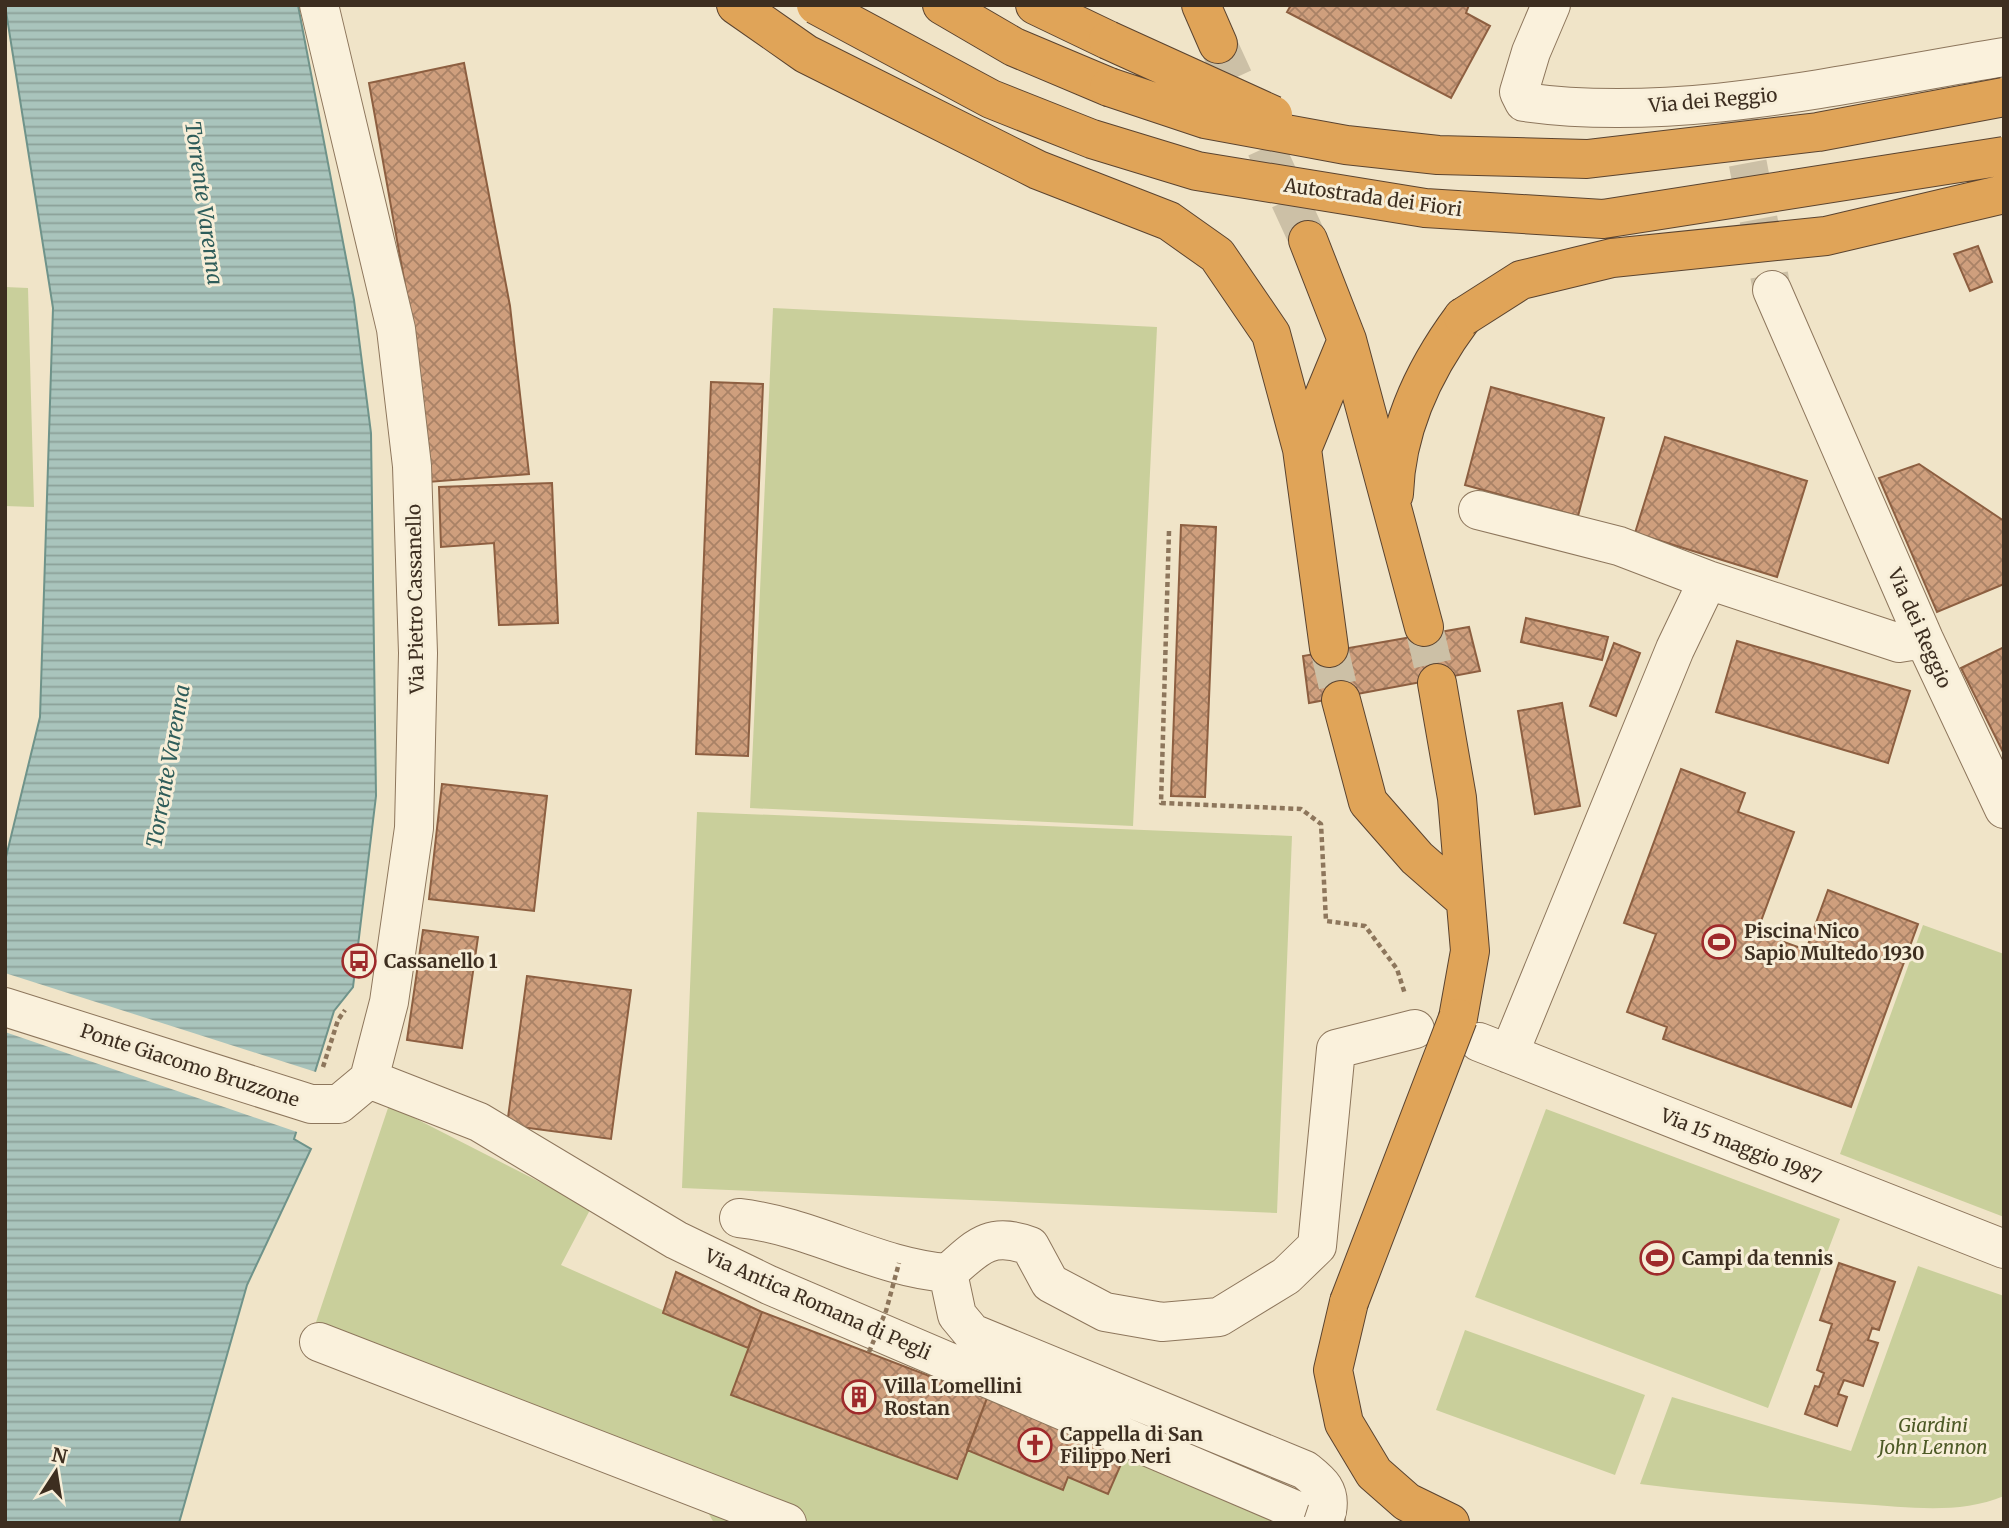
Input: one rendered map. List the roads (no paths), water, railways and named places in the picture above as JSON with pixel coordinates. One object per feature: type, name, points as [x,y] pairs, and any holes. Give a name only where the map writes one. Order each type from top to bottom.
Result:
[{"type":"highway","points":[[736,5],[806,54],[1038,170],[1169,221],[1217,255],[1271,334],[1302,449],[1329,648]]},
{"type":"highway","name":"Autostrada dei Fiori","points":[[816,5],[991,99],[1092,139],[1197,171],[1425,208],[1603,219],[2004,156]]},
{"type":"highway","points":[[942,5],[1014,47],[1110,87],[1205,118],[1346,145],[1438,155],[1587,159],[1818,132],[2004,97]]},
{"type":"highway","points":[[1035,5],[1218,92],[1346,145]]},
{"type":"highway","points":[[1201,5],[1218,44]]},
{"type":"highway","points":[[1394,517],[1399,454],[1416,395],[1435,358],[1463,317],[1521,280],[1612,258],[1826,236],[2004,194]]},
{"type":"highway","points":[[1308,240],[1347,340],[1424,627]]},
{"type":"highway","points":[[1302,449],[1347,340]]},
{"type":"highway","points":[[1437,683],[1457,798],[1470,951],[1495,1044],[1349,1302],[1333,1370],[1344,1423],[1374,1473],[1407,1502],[1450,1523]]},
{"type":"highway","points":[[1341,700],[1368,803],[1417,858],[1465,900]]},
{"type":"street","name":"Via Pietro Cassanello","points":[[320,5],[396,329],[412,466],[418,653],[414,828],[389,1002],[369,1079]]},
{"type":"street","name":"Via dei Reggio","points":[[1552,5],[1531,52],[1519,92],[1524,102],[1622,108],[1736,101],[2004,57]]},
{"type":"street","name":"Via dei Reggio","points":[[1772,290],[1924,639],[2004,809]]},
{"type":"street","points":[[1478,510],[1619,545],[1708,580],[1899,643],[1924,639]]},
{"type":"street","points":[[1495,1044],[1708,580]]},
{"type":"street","name":"Ponte Giacomo Bruzzone","points":[[5,1007],[311,1104],[339,1104],[369,1079]]},
{"type":"street","points":[[739,1219],[797,1229],[919,1271],[948,1273],[993,1239],[1012,1239],[1030,1246],[1050,1283],[1104,1312],[1162,1322],[1219,1317],[1286,1276],[1317,1246],[1336,1049],[1415,1029]]},
{"type":"street","name":"Via 15 maggio 1987","points":[[1495,1044],[2004,1249]]},
{"type":"street","name":"Via Antica Romana di Pegli","points":[[369,1079],[480,1122],[676,1240],[769,1285],[1325,1519]]},
{"type":"street","points":[[948,1273],[957,1315],[972,1333],[1305,1470],[1324,1486],[1329,1501],[1325,1519]]},
{"type":"street","points":[[319,1342],[787,1523]]},
{"type":"water","name":"Torrente Varenna","points":[[5,5],[298,5],[354,300],[371,433],[376,796],[353,987],[334,1011],[294,1139],[311,1149],[247,1285],[179,1523],[5,1523],[5,861],[40,717],[53,308]]},
{"type":"tunnel","points":[[1218,44],[1308,240]]},
{"type":"tunnel","points":[[1737,107],[1772,290]]},
{"type":"tunnel","points":[[1424,627],[1437,683]]},
{"type":"tunnel","points":[[1329,648],[1341,700]]},
{"type":"place","name":"Piscina Nico Sapio Multedo 1930","points":[[1719,942]]},
{"type":"place","name":"Cassanello 1","points":[[359,961]]},
{"type":"place","name":"Campi da tennis","points":[[1657,1258]]},
{"type":"place","name":"Villa Lomellini Rostan","points":[[859,1397]]},
{"type":"place","name":"Cappella di San Filippo Neri","points":[[1035,1445]]},
{"type":"park label","name":"Giardini John Lennon","points":[[1933,1436]]}]
